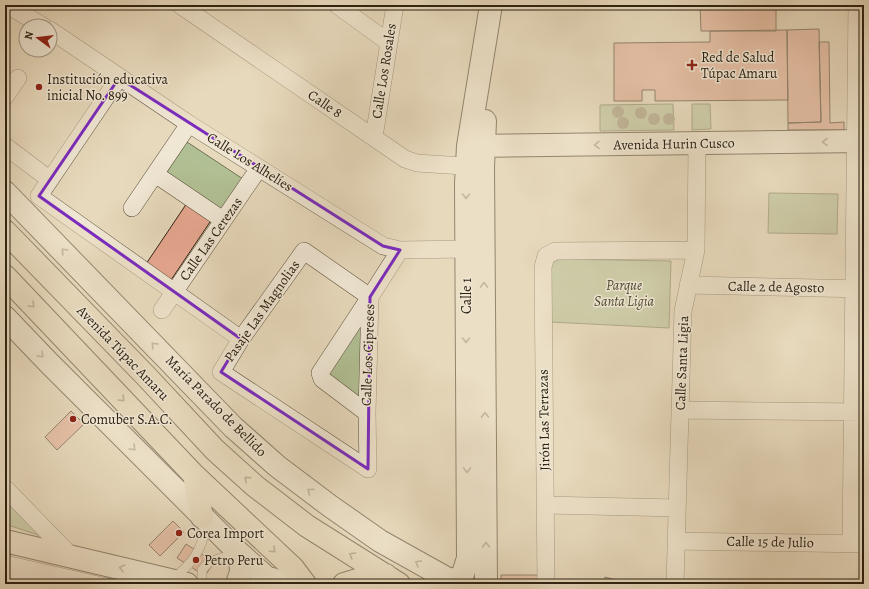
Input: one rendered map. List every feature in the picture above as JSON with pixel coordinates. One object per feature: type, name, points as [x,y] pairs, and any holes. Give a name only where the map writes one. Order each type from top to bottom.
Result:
[{"type":"highway","points":[[5,220],[34,261]]},
{"type":"highway","name":"Avenida Túpac Amaru","points":[[5,231],[146,376],[214,450],[255,486],[307,526],[392,580]]},
{"type":"highway","points":[[5,276],[194,475],[293,568],[305,584]]},
{"type":"highway","points":[[194,475],[205,520]]},
{"type":"highway","points":[[344,584],[366,577],[392,580]]},
{"type":"street","points":[[7,5],[29,18]]},
{"type":"street","name":"Calle 8","points":[[180,5],[406,159],[417,163],[475,157]]},
{"type":"street","points":[[337,5],[388,42]]},
{"type":"street","name":"Calle Los Rosales","points":[[374,137],[395,5]]},
{"type":"street","name":"Calle 1","points":[[455,583],[463,574],[468,558],[466,249],[492,5]]},
{"type":"street","points":[[857,5],[860,51],[858,544]]},
{"type":"street","name":"Calle Los Alhelíes","points":[[58,36],[189,124],[382,246],[400,250],[466,249]]},
{"type":"street","points":[[5,97],[18,78]]},
{"type":"street","points":[[119,78],[49,179],[39,196],[241,339]]},
{"type":"street","points":[[132,208],[189,124]]},
{"type":"street","name":"Avenida Hurin Cusco","points":[[475,157],[697,144],[860,141]]},
{"type":"street","name":"Calle Santa Ligia","points":[[675,584],[683,311],[696,250],[697,144]]},
{"type":"street","points":[[5,146],[49,179]]},
{"type":"street","name":"Calle 1","points":[[475,157],[486,584]]},
{"type":"street","name":"Calle Las Cerezas","points":[[162,310],[259,168]]},
{"type":"street","points":[[155,174],[223,220]]},
{"type":"street","name":"María Parado de Bellido","points":[[5,192],[234,427],[277,466],[358,526],[455,583]]},
{"type":"street","name":"Pasaje Las Magnolias","points":[[368,469],[221,372],[241,339],[304,250],[370,297]]},
{"type":"street","name":"Calle Los Cipreses","points":[[368,469],[367,413],[370,297],[400,250]]},
{"type":"street","name":"Jirón Las Terrazas","points":[[546,584],[543,267],[546,256],[555,251],[696,250]]},
{"type":"street","name":"Calle 2 de Agosto","points":[[688,285],[859,289]]},
{"type":"street","points":[[367,413],[322,379],[320,373],[370,297]]},
{"type":"street","points":[[5,316],[239,553],[266,577],[286,584]]},
{"type":"street","points":[[680,410],[858,412]]},
{"type":"street","points":[[5,488],[70,555]]},
{"type":"street","points":[[545,505],[677,508]]},
{"type":"street","points":[[5,541],[70,555],[187,576]]},
{"type":"street","name":"Calle 15 de Julio","points":[[676,541],[858,544]]},
{"type":"street","points":[[237,584],[241,572],[239,553]]},
{"type":"street","points":[[5,572],[57,584]]},
{"type":"lane","points":[[187,576],[201,548],[205,520]]},
{"type":"lane","points":[[198,552],[209,562]]},
{"type":"lane","points":[[187,576],[209,562],[239,553]]},
{"type":"lane","points":[[5,560],[111,584]]},
{"type":"lane","points":[[187,576],[202,584]]},
{"type":"highlighted area","points":[[119,78],[383,246],[400,250],[370,297],[368,469],[221,372],[241,339],[39,196]]},
{"type":"green space","points":[[673,104],[674,130],[600,131],[600,105]]},
{"type":"green space","points":[[692,104],[710,104],[711,129],[692,130]]},
{"type":"green space","points":[[187,142],[243,179],[220,213],[165,175]]},
{"type":"green space","points":[[769,193],[838,194],[837,234],[768,233]]},
{"type":"green space","name":"Parque Santa Ligia","points":[[559,259],[671,261],[669,328],[550,322],[550,269],[553,262]]},
{"type":"green space","points":[[365,313],[365,400],[324,378]]},
{"type":"green space","points":[[5,499],[41,536],[5,524]]},
{"type":"building","points":[[700,5],[776,5],[776,31],[701,31]]},
{"type":"building","points":[[819,29],[821,122],[788,123],[787,30]]},
{"type":"building","points":[[787,30],[788,100],[655,101],[655,90],[642,90],[642,101],[614,101],[614,43],[710,42],[710,31]]},
{"type":"building","points":[[819,42],[829,42],[830,123],[844,122],[844,130],[788,130],[788,123],[821,122]]},
{"type":"building","points":[[187,203],[212,219],[171,280],[146,264]]},
{"type":"building","points":[[71,411],[84,424],[57,450],[45,437]]},
{"type":"building","points":[[173,521],[184,532],[160,556],[149,545]]},
{"type":"building","name":"Petro Peru","points":[[186,544],[214,562],[205,576],[177,558]]},
{"type":"building","points":[[501,575],[539,575],[539,584],[501,584]]},
{"type":"building","points":[[605,577],[620,581],[619,584],[603,584]]},
{"type":"place","name":"Red de Salud Túpac Amaru","points":[[692,65]]},
{"type":"place","name":"Institución educativa inicial No. 899","points":[[39,87]]},
{"type":"place","name":"Comuber S.A.C.","points":[[73,419]]},
{"type":"place","name":"Corea Import","points":[[179,533]]},
{"type":"place","name":"Petro Peru","points":[[196,560]]}]
